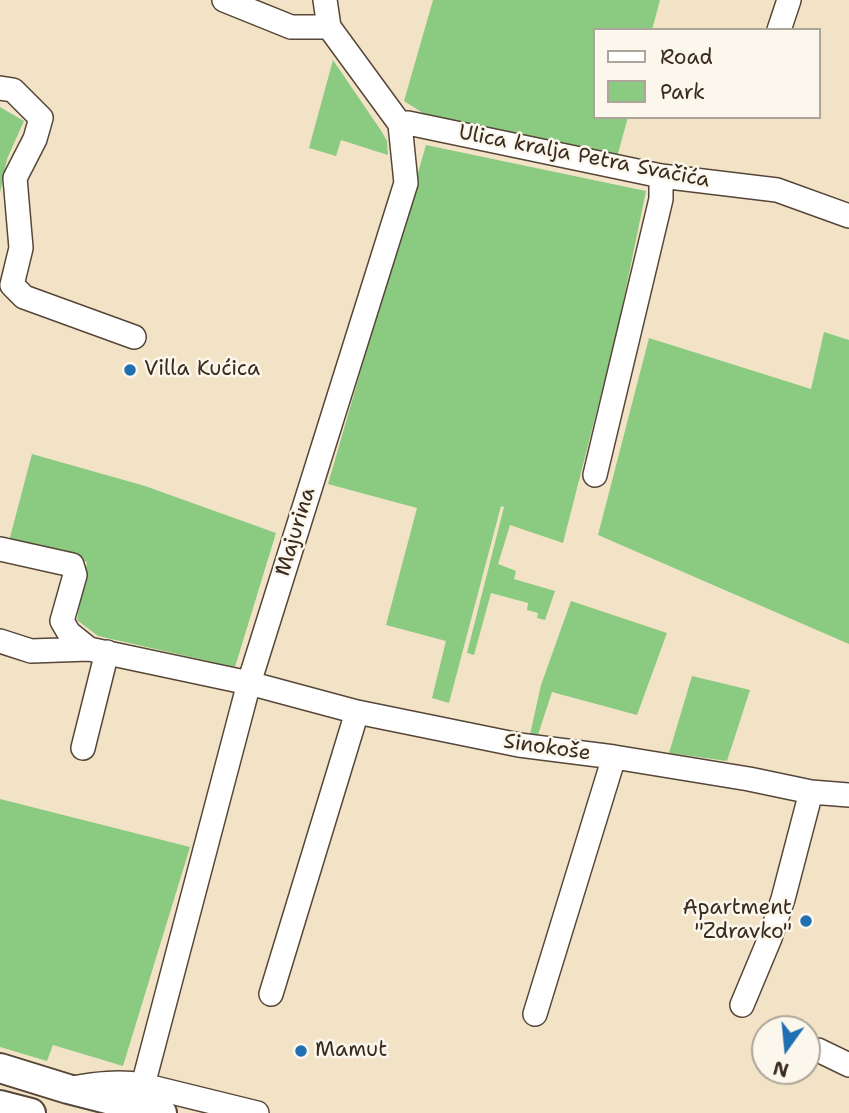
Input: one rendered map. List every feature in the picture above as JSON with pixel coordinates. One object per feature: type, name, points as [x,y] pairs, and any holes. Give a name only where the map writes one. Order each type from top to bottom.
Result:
[{"type":"main road","points":[[0,1068],[162,1113]]},
{"type":"main road","points":[[0,1105],[31,1113]]},
{"type":"street","points":[[223,0],[291,27],[329,27]]},
{"type":"street","name":"Majurina","points":[[143,1084],[249,683],[407,183],[400,124],[329,27],[325,0]]},
{"type":"street","points":[[780,28],[789,0]]},
{"type":"street","points":[[0,88],[13,90],[41,118],[35,139],[15,178],[21,248],[12,285],[24,297],[134,337]]},
{"type":"street","name":"Ulica kralja Petra Svačića","points":[[400,124],[408,122],[661,176],[777,190],[849,216]]},
{"type":"street","points":[[595,475],[661,199],[661,176]]},
{"type":"street","points":[[0,549],[72,565],[75,575],[62,621],[69,633],[98,650],[83,748]]},
{"type":"street","name":"Sinokoše","points":[[0,641],[31,651],[98,650],[249,683],[357,712],[519,746],[614,757],[811,792],[849,794]]},
{"type":"street","points":[[271,994],[357,712]]},
{"type":"street","points":[[536,1014],[614,757]]},
{"type":"street","points":[[742,1005],[783,899],[811,792]]},
{"type":"street","points":[[821,1052],[849,1065]]},
{"type":"street","points":[[68,1089],[126,1082],[143,1084],[257,1113]]},
{"type":"green space","points":[[433,0],[660,0],[653,28],[594,28],[594,119],[627,119],[617,157],[429,117],[404,101]]},
{"type":"green space","points":[[333,60],[382,132],[387,141],[388,155],[341,140],[336,156],[309,148]]},
{"type":"green space","points":[[0,107],[24,121],[7,159],[0,193]]},
{"type":"green space","points":[[426,145],[646,191],[617,332],[563,543],[510,525],[498,564],[516,571],[514,579],[555,591],[545,620],[537,618],[538,613],[527,610],[528,603],[491,593],[474,655],[467,653],[504,507],[501,506],[449,703],[432,698],[446,641],[386,625],[417,508],[328,484]]},
{"type":"green space","points":[[824,332],[849,340],[849,644],[598,535],[649,338],[811,389]]},
{"type":"green space","points":[[32,454],[145,486],[276,533],[235,667],[98,636],[77,620],[87,562],[9,541]]},
{"type":"green space","points":[[571,601],[667,633],[637,715],[552,692],[536,741],[529,739],[541,685]]},
{"type":"green space","points":[[692,676],[750,690],[727,761],[669,753]]},
{"type":"green space","points":[[0,799],[190,847],[123,1066],[53,1045],[47,1061],[0,1047]]},
{"type":"place","name":"Villa Kućica","points":[[130,370]]},
{"type":"place","name":"Apartment \"Zdravko\"","points":[[806,921]]},
{"type":"place","name":"Mamut","points":[[301,1051]]}]
